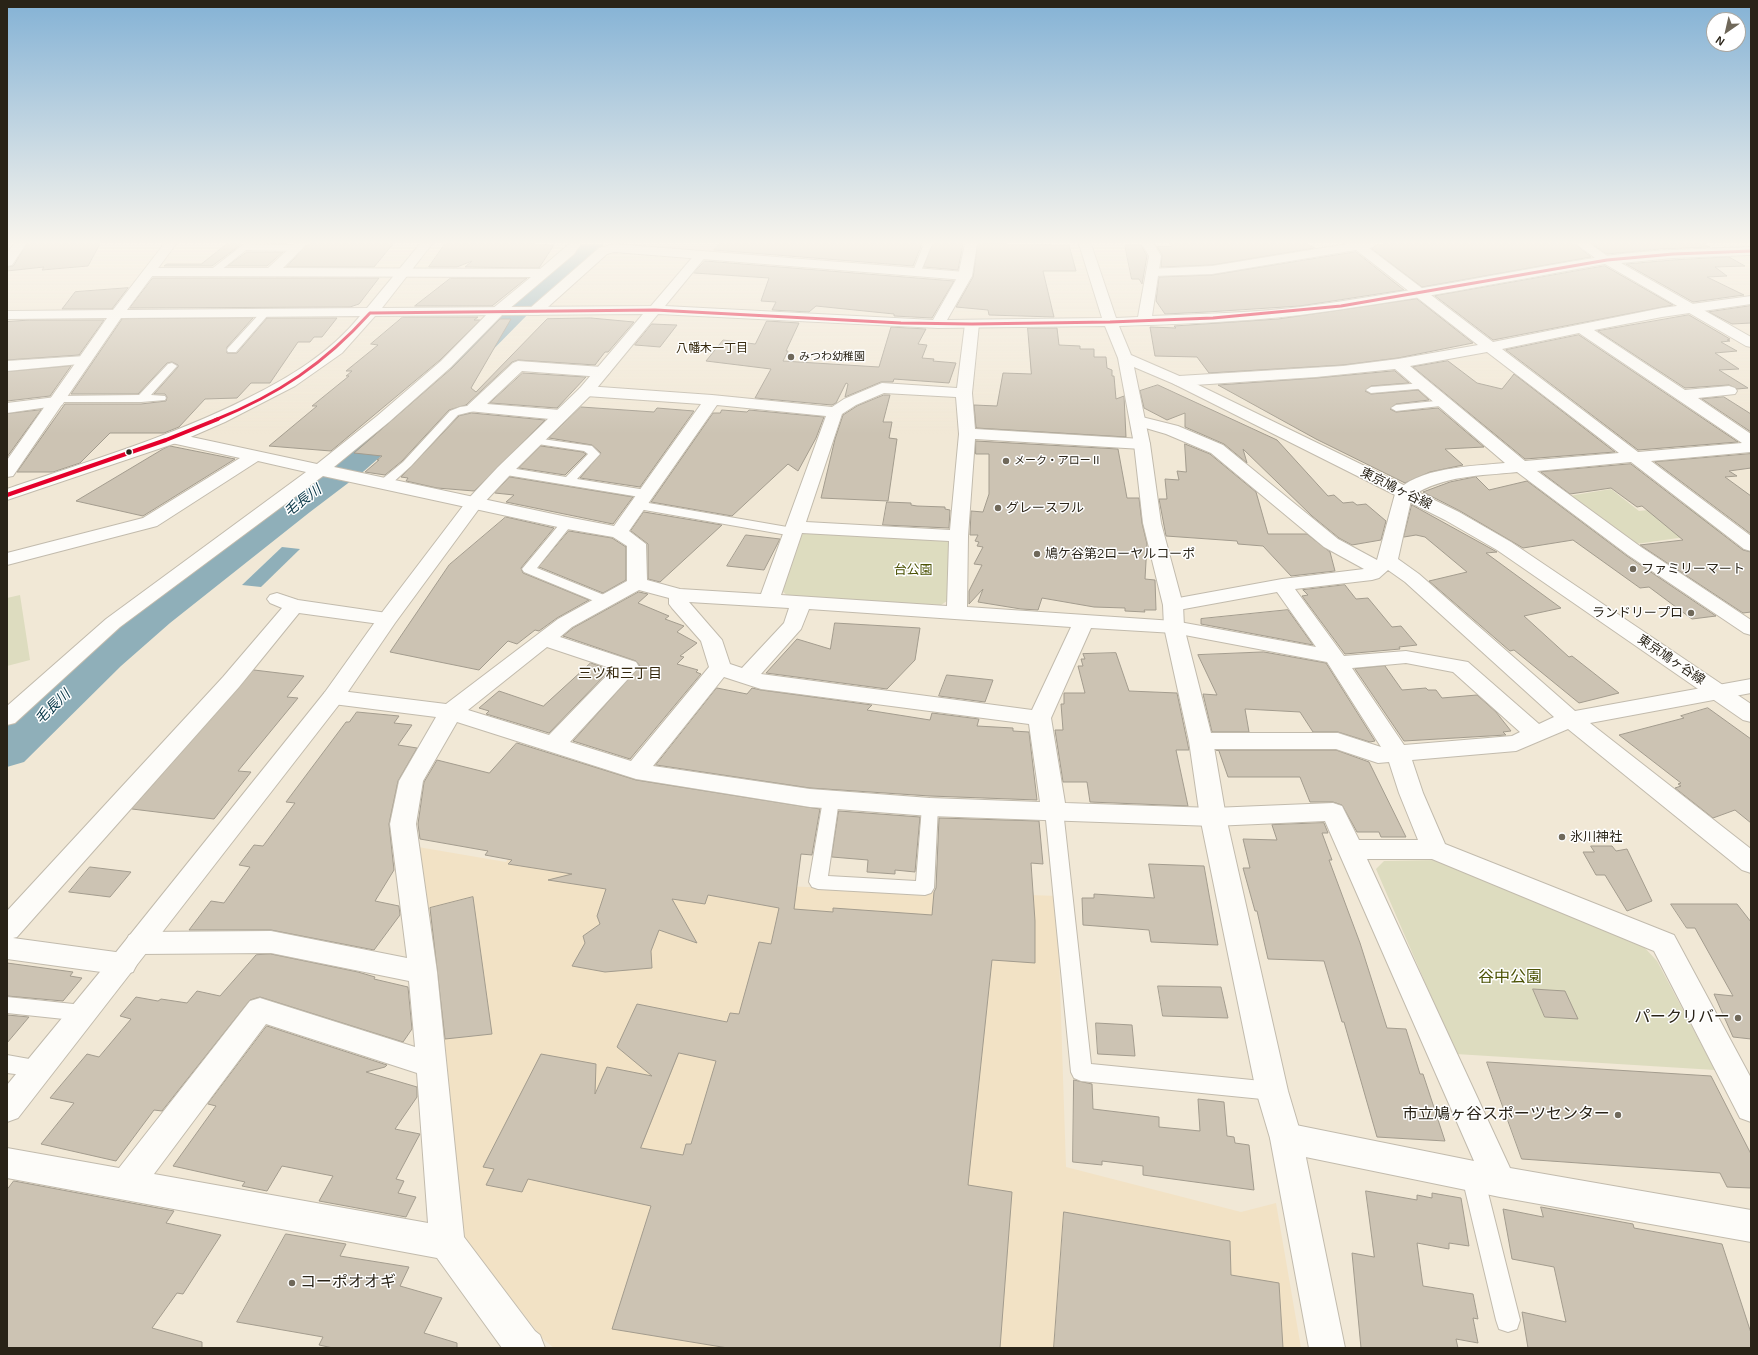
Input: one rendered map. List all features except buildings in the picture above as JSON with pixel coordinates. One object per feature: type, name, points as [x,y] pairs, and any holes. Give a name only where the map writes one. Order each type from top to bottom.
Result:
[{"type":"street","points":[[7,472],[122,307]]},
{"type":"street","points":[[7,495],[173,438],[219,419],[290,383],[337,350],[375,307]]},
{"type":"street","points":[[7,718],[113,623],[322,469],[446,364],[503,307]]},
{"type":"street","points":[[534,312],[539,307]]},
{"type":"street","points":[[7,1108],[131,954],[333,697],[387,619],[475,502],[560,415],[586,391],[657,307]]},
{"type":"street","points":[[938,324],[947,307]]},
{"type":"street","points":[[1105,307],[1125,358],[1140,433],[1152,523],[1201,741],[1214,817],[1272,1091],[1286,1138],[1327,1348]]},
{"type":"street","points":[[1144,321],[1147,307]]},
{"type":"street","points":[[7,315],[655,310],[938,324],[972,324],[1144,321],[1299,311],[1324,307]]},
{"type":"street","points":[[1437,307],[1751,545]]},
{"type":"street","points":[[1178,381],[1298,375],[1398,364],[1689,307]]},
{"type":"street","points":[[1690,307],[1751,343]]},
{"type":"street","points":[[957,612],[959,536],[966,434],[964,393],[972,324]]},
{"type":"street","points":[[1581,328],[1751,441]]},
{"type":"street","name":"東京鳩ヶ谷線","points":[[1125,358],[1178,381],[1404,494],[1452,516],[1504,546],[1751,715]]},
{"type":"street","points":[[7,366],[85,360]]},
{"type":"street","points":[[1398,364],[1521,466],[1674,579],[1751,629]]},
{"type":"street","points":[[474,408],[518,366],[602,372]]},
{"type":"street","points":[[586,391],[712,400],[835,412],[882,388],[964,393]]},
{"type":"street","points":[[1681,395],[1729,391]]},
{"type":"street","points":[[619,532],[682,445],[712,400]]},
{"type":"street","points":[[7,408],[57,401]]},
{"type":"street","points":[[474,408],[560,415]]},
{"type":"street","points":[[769,601],[835,412]]},
{"type":"street","points":[[966,434],[1140,433],[1172,430],[1217,449],[1331,543],[1412,578],[1570,719],[1751,863]]},
{"type":"street","points":[[173,438],[567,523],[619,532],[636,544],[637,584]]},
{"type":"street","points":[[523,1347],[447,1243],[423,972],[403,824],[411,781],[451,712],[565,623],[604,600],[637,584],[680,596],[1084,621],[1174,616],[1282,585],[1372,574],[1384,565],[1404,494],[1420,483],[1450,473],[1751,447]]},
{"type":"street","points":[[7,560],[150,522],[256,455]]},
{"type":"street","points":[[794,529],[959,536]]},
{"type":"street","points":[[1282,585],[1335,660],[1398,754],[1435,850]]},
{"type":"street","points":[[680,596],[678,604],[711,640],[720,668]]},
{"type":"street","points":[[7,929],[231,682],[276,630],[286,602],[387,619]]},
{"type":"street","points":[[747,676],[794,625],[801,604]]},
{"type":"street","points":[[1174,616],[1335,660],[1406,658],[1460,667],[1537,734]]},
{"type":"street","points":[[1054,810],[1040,718],[1084,621]]},
{"type":"street","points":[[544,639],[628,667],[554,744]]},
{"type":"street","points":[[720,668],[762,682],[1040,718]]},
{"type":"street","points":[[636,771],[720,668]]},
{"type":"street","points":[[1201,741],[1338,741],[1378,755],[1516,743],[1570,719],[1751,686]]},
{"type":"street","points":[[333,697],[451,712],[636,771],[831,800],[930,807],[1054,810],[1214,817],[1334,812],[1487,1179]]},
{"type":"street","points":[[1350,849],[1435,850],[1664,943],[1744,1078],[1751,1108]]},
{"type":"street","points":[[7,948],[131,954],[271,942],[423,972]]},
{"type":"street","points":[[126,1185],[260,1010],[431,1065]]},
{"type":"street","points":[[1286,1138],[1487,1179],[1751,1226]]},
{"type":"street","points":[[7,1163],[447,1243]]},
{"type":"lane","points":[[232,350],[265,313]]},
{"type":"lane","points":[[141,399],[172,366]]},
{"type":"lane","points":[[1371,390],[1424,386]]},
{"type":"lane","points":[[57,401],[161,398]]},
{"type":"lane","points":[[1396,408],[1445,403]]},
{"type":"lane","points":[[386,483],[407,464],[454,413],[464,409],[474,408]]},
{"type":"lane","points":[[535,441],[588,448],[594,454],[569,480]]},
{"type":"lane","points":[[504,471],[569,480],[642,500],[794,529]]},
{"type":"lane","points":[[567,523],[529,569],[604,600]]},
{"type":"lane","points":[[831,800],[818,882],[925,888],[930,807]]},
{"type":"lane","points":[[1054,810],[1081,1072],[1272,1091]]},
{"type":"lane","points":[[7,1005],[83,1013]]},
{"type":"lane","points":[[7,1064],[39,1068]]},
{"type":"lane","points":[[1487,1179],[1508,1320]]},
{"type":"shaded area","points":[[585,763],[620,773],[770,794],[753,885],[1057,896],[1066,1167],[1241,1212],[1276,1203],[1301,1348],[554,1348],[543,1339],[464,1238],[418,847],[506,862]]},
{"type":"green space","points":[[1611,489],[1639,511],[1693,505],[1727,531],[1636,544],[1569,496]]},
{"type":"green space","name":"台公園","points":[[806,532],[946,540],[950,542],[947,601],[941,605],[788,596],[782,591],[802,535]]},
{"type":"green space","points":[[20,595],[30,660],[7,666],[7,598]]},
{"type":"green space","name":"谷中公園","points":[[1437,860],[1644,947],[1657,961],[1715,1070],[1456,1054],[1376,869],[1384,861]]},
{"type":"water","points":[[282,547],[300,549],[261,587],[242,585]]},
{"type":"waterway","name":"毛長川","points":[[462,363],[519,307]]},
{"type":"waterway","name":"毛長川","points":[[7,751],[105,657],[155,614],[297,504],[352,464],[410,413]]},
{"type":"transit line","points":[[370,313],[655,310],[901,323],[972,324],[1110,322],[1213,318],[1328,307]]},
{"type":"transit line","points":[[7,495],[166,440],[231,414],[262,399],[292,382],[321,362],[347,339],[370,313]]},
{"type":"place","name":"みつわ幼稚園","points":[[791,357]]},
{"type":"place","name":"メーク・アローⅡ","points":[[1006,461]]},
{"type":"place","name":"グレースフル","points":[[998,508]]},
{"type":"place","name":"鳩ケ谷第2ローヤルコーポ","points":[[1037,554]]},
{"type":"place","name":"ファミリーマート","points":[[1633,569]]},
{"type":"place","name":"ランドリープロ","points":[[1691,613]]},
{"type":"place","name":"氷川神社","points":[[1562,837]]},
{"type":"place","name":"パークリバー","points":[[1738,1018]]},
{"type":"place","name":"市立鳩ヶ谷スポーツセンター","points":[[1618,1115]]},
{"type":"place","name":"コーポオオギ","points":[[292,1283]]},
{"type":"district","name":"八幡木一丁目","points":[[712,349]]},
{"type":"district","name":"三ツ和三丁目","points":[[620,674]]}]
